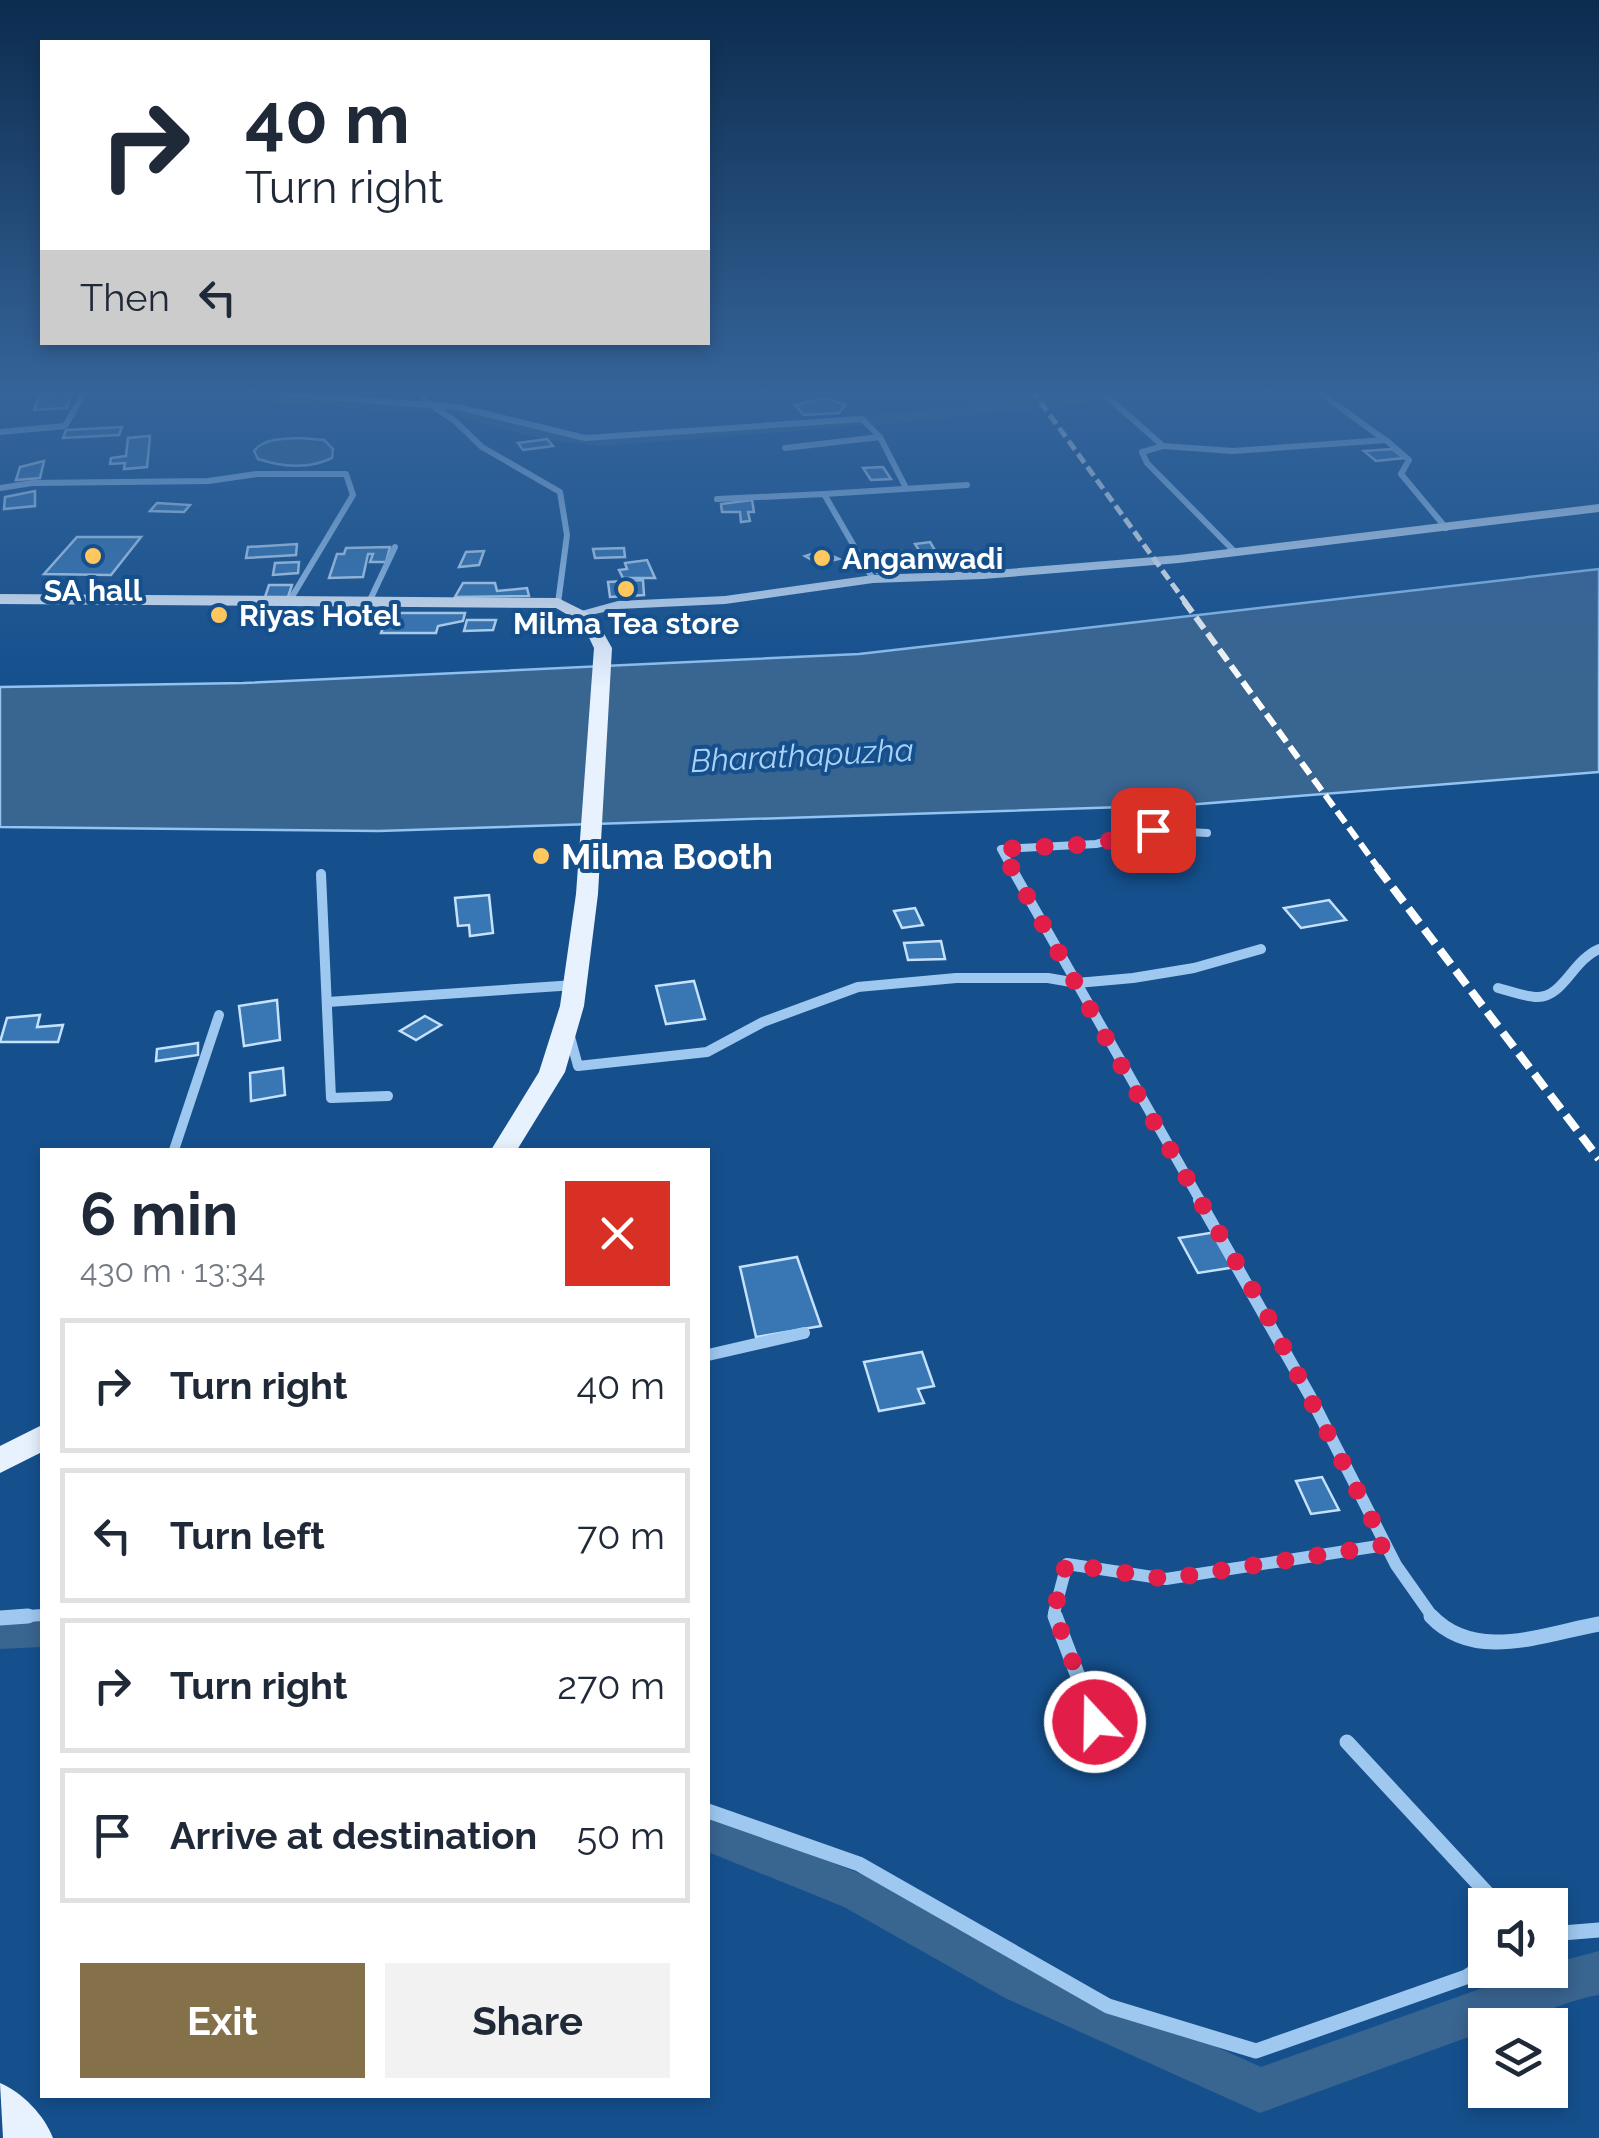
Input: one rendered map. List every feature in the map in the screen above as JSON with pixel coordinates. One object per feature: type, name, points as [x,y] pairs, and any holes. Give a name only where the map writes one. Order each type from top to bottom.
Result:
[{"type":"main road","points":[[0,599],[130,603],[558,603],[598,627],[603,648],[590,842],[575,985],[552,1072],[505,1148]]},
{"type":"main road","points":[[0,1461],[40,1438]]},
{"type":"main road","points":[[0,2104],[32,2138]]},
{"type":"street","points":[[290,600],[354,495],[352,489]]},
{"type":"street","points":[[554,489],[560,492],[567,535],[558,603]]},
{"type":"street","points":[[718,498],[895,489]]},
{"type":"street","points":[[1172,489],[1235,552]]},
{"type":"street","points":[[1413,489],[1446,528]]},
{"type":"street","points":[[824,494],[873,578]]},
{"type":"street","points":[[580,613],[618,605],[725,600],[873,578],[983,575],[1235,552],[1599,508]]},
{"type":"street","points":[[370,600],[395,546]]},
{"type":"street","points":[[1207,833],[1153,830],[1096,844],[1001,849],[1266,1313],[1385,1545],[1434,1622],[1460,1640],[1492,1642],[1599,1624]]},
{"type":"street","points":[[321,874],[331,1098],[388,1096]]},
{"type":"street","points":[[566,1022],[578,1066],[707,1052],[729,1044],[764,1022],[858,987],[956,978],[1048,978],[1076,983],[1194,968],[1261,949]]},
{"type":"street","points":[[1498,988],[1540,998],[1560,988],[1567,972],[1588,952],[1599,949]]},
{"type":"street","points":[[328,1002],[575,985]]},
{"type":"street","points":[[175,1148],[220,1015]]},
{"type":"street","points":[[710,1355],[804,1333]]},
{"type":"street","points":[[1095,1722],[1054,1612],[1066,1564],[1166,1579],[1385,1545]]},
{"type":"street","points":[[0,1618],[40,1616]]},
{"type":"street","points":[[1346,1742],[1482,1888]]},
{"type":"street","points":[[710,1812],[859,1864],[1108,2006],[1256,2050],[1468,1976]]},
{"type":"street","points":[[1568,1933],[1599,1930]]},
{"type":"water","name":"Bharathapuzha","points":[[1599,569],[1599,772],[1186,805],[379,831],[0,827],[0,687],[243,683],[859,654]]},
{"type":"building","points":[[35,491],[35,506],[4,509],[5,497]]},
{"type":"building","points":[[752,500],[754,512],[748,512],[750,521],[741,522],[740,512],[722,512],[721,504]]},
{"type":"building","points":[[157,503],[190,505],[184,512],[150,511]]},
{"type":"building","name":"SA hall","points":[[77,537],[141,537],[111,575],[44,574]]},
{"type":"building","points":[[930,542],[939,557],[924,558],[915,544]]},
{"type":"building","points":[[297,544],[296,555],[246,558],[248,547]]},
{"type":"building","points":[[390,547],[386,562],[370,562],[373,554],[368,554],[363,577],[329,578],[337,554],[344,554],[346,548]]},
{"type":"building","points":[[624,548],[625,557],[595,558],[593,549]]},
{"type":"building","points":[[484,551],[479,565],[459,567],[466,552]]},
{"type":"building","name":"Anganwadi","points":[[821,551],[839,559],[819,564],[805,556]]},
{"type":"building","points":[[902,551],[909,562],[896,564],[900,571],[877,573],[871,562],[882,560],[877,553]]},
{"type":"building","points":[[647,560],[655,578],[623,578],[619,570],[627,569],[625,563]]},
{"type":"building","points":[[299,562],[298,573],[273,575],[275,563]]},
{"type":"building","name":"Milma Tea store","points":[[643,580],[644,595],[610,597],[608,582]]},
{"type":"building","points":[[463,583],[495,583],[497,591],[527,588],[529,596],[455,597]]},
{"type":"building","points":[[269,585],[292,585],[288,597],[265,597]]},
{"type":"building","points":[[389,613],[465,613],[463,621],[438,626],[436,633],[381,633]]},
{"type":"building","points":[[467,620],[496,620],[493,630],[464,631]]},
{"type":"building","points":[[489,895],[493,933],[470,936],[469,925],[458,926],[455,898]]},
{"type":"building","points":[[1329,900],[1346,920],[1301,928],[1284,908]]},
{"type":"building","points":[[915,908],[923,925],[902,928],[894,911]]},
{"type":"building","points":[[941,941],[945,959],[908,960],[904,943]]},
{"type":"building","points":[[694,981],[705,1019],[666,1024],[656,986]]},
{"type":"building","points":[[277,1000],[280,1040],[244,1046],[239,1006]]},
{"type":"building","points":[[40,1015],[37,1027],[63,1025],[58,1042],[0,1042],[7,1018]]},
{"type":"building","points":[[425,1016],[441,1025],[416,1040],[400,1031]]},
{"type":"building","points":[[198,1043],[198,1055],[156,1061],[157,1049]]},
{"type":"building","points":[[283,1068],[285,1095],[251,1101],[250,1073]]},
{"type":"building","points":[[1222,1231],[1242,1266],[1198,1273],[1179,1238]]},
{"type":"building","points":[[797,1257],[821,1326],[756,1337],[740,1267]]},
{"type":"building","points":[[922,1352],[934,1386],[918,1389],[924,1403],[879,1411],[864,1362]]},
{"type":"building","points":[[1322,1477],[1339,1510],[1311,1514],[1296,1481]]},
{"type":"waterway","points":[[0,1633],[40,1631]]},
{"type":"waterway","points":[[710,1834],[859,1893],[1021,1982],[1260,2090],[1575,1977],[1599,1973]]},
{"type":"railway","points":[[1103,489],[1186,603]]},
{"type":"railway","points":[[1184,601],[1379,869]]},
{"type":"railway","points":[[1377,867],[1599,1159]]},
{"type":"place","name":"SA hall","points":[[93,556]]},
{"type":"place","name":"Anganwadi","points":[[822,558]]},
{"type":"place","name":"Milma Tea store","points":[[626,589]]},
{"type":"place","name":"Riyas Hotel","points":[[219,615]]},
{"type":"place","name":"Milma Booth","points":[[541,856]]},
{"type":"route","points":[[1095,1722],[1054,1612],[1066,1564],[1166,1579],[1385,1545],[1266,1313],[1131,1083],[1001,849],[1096,844],[1120,835],[1153,830]]}]
